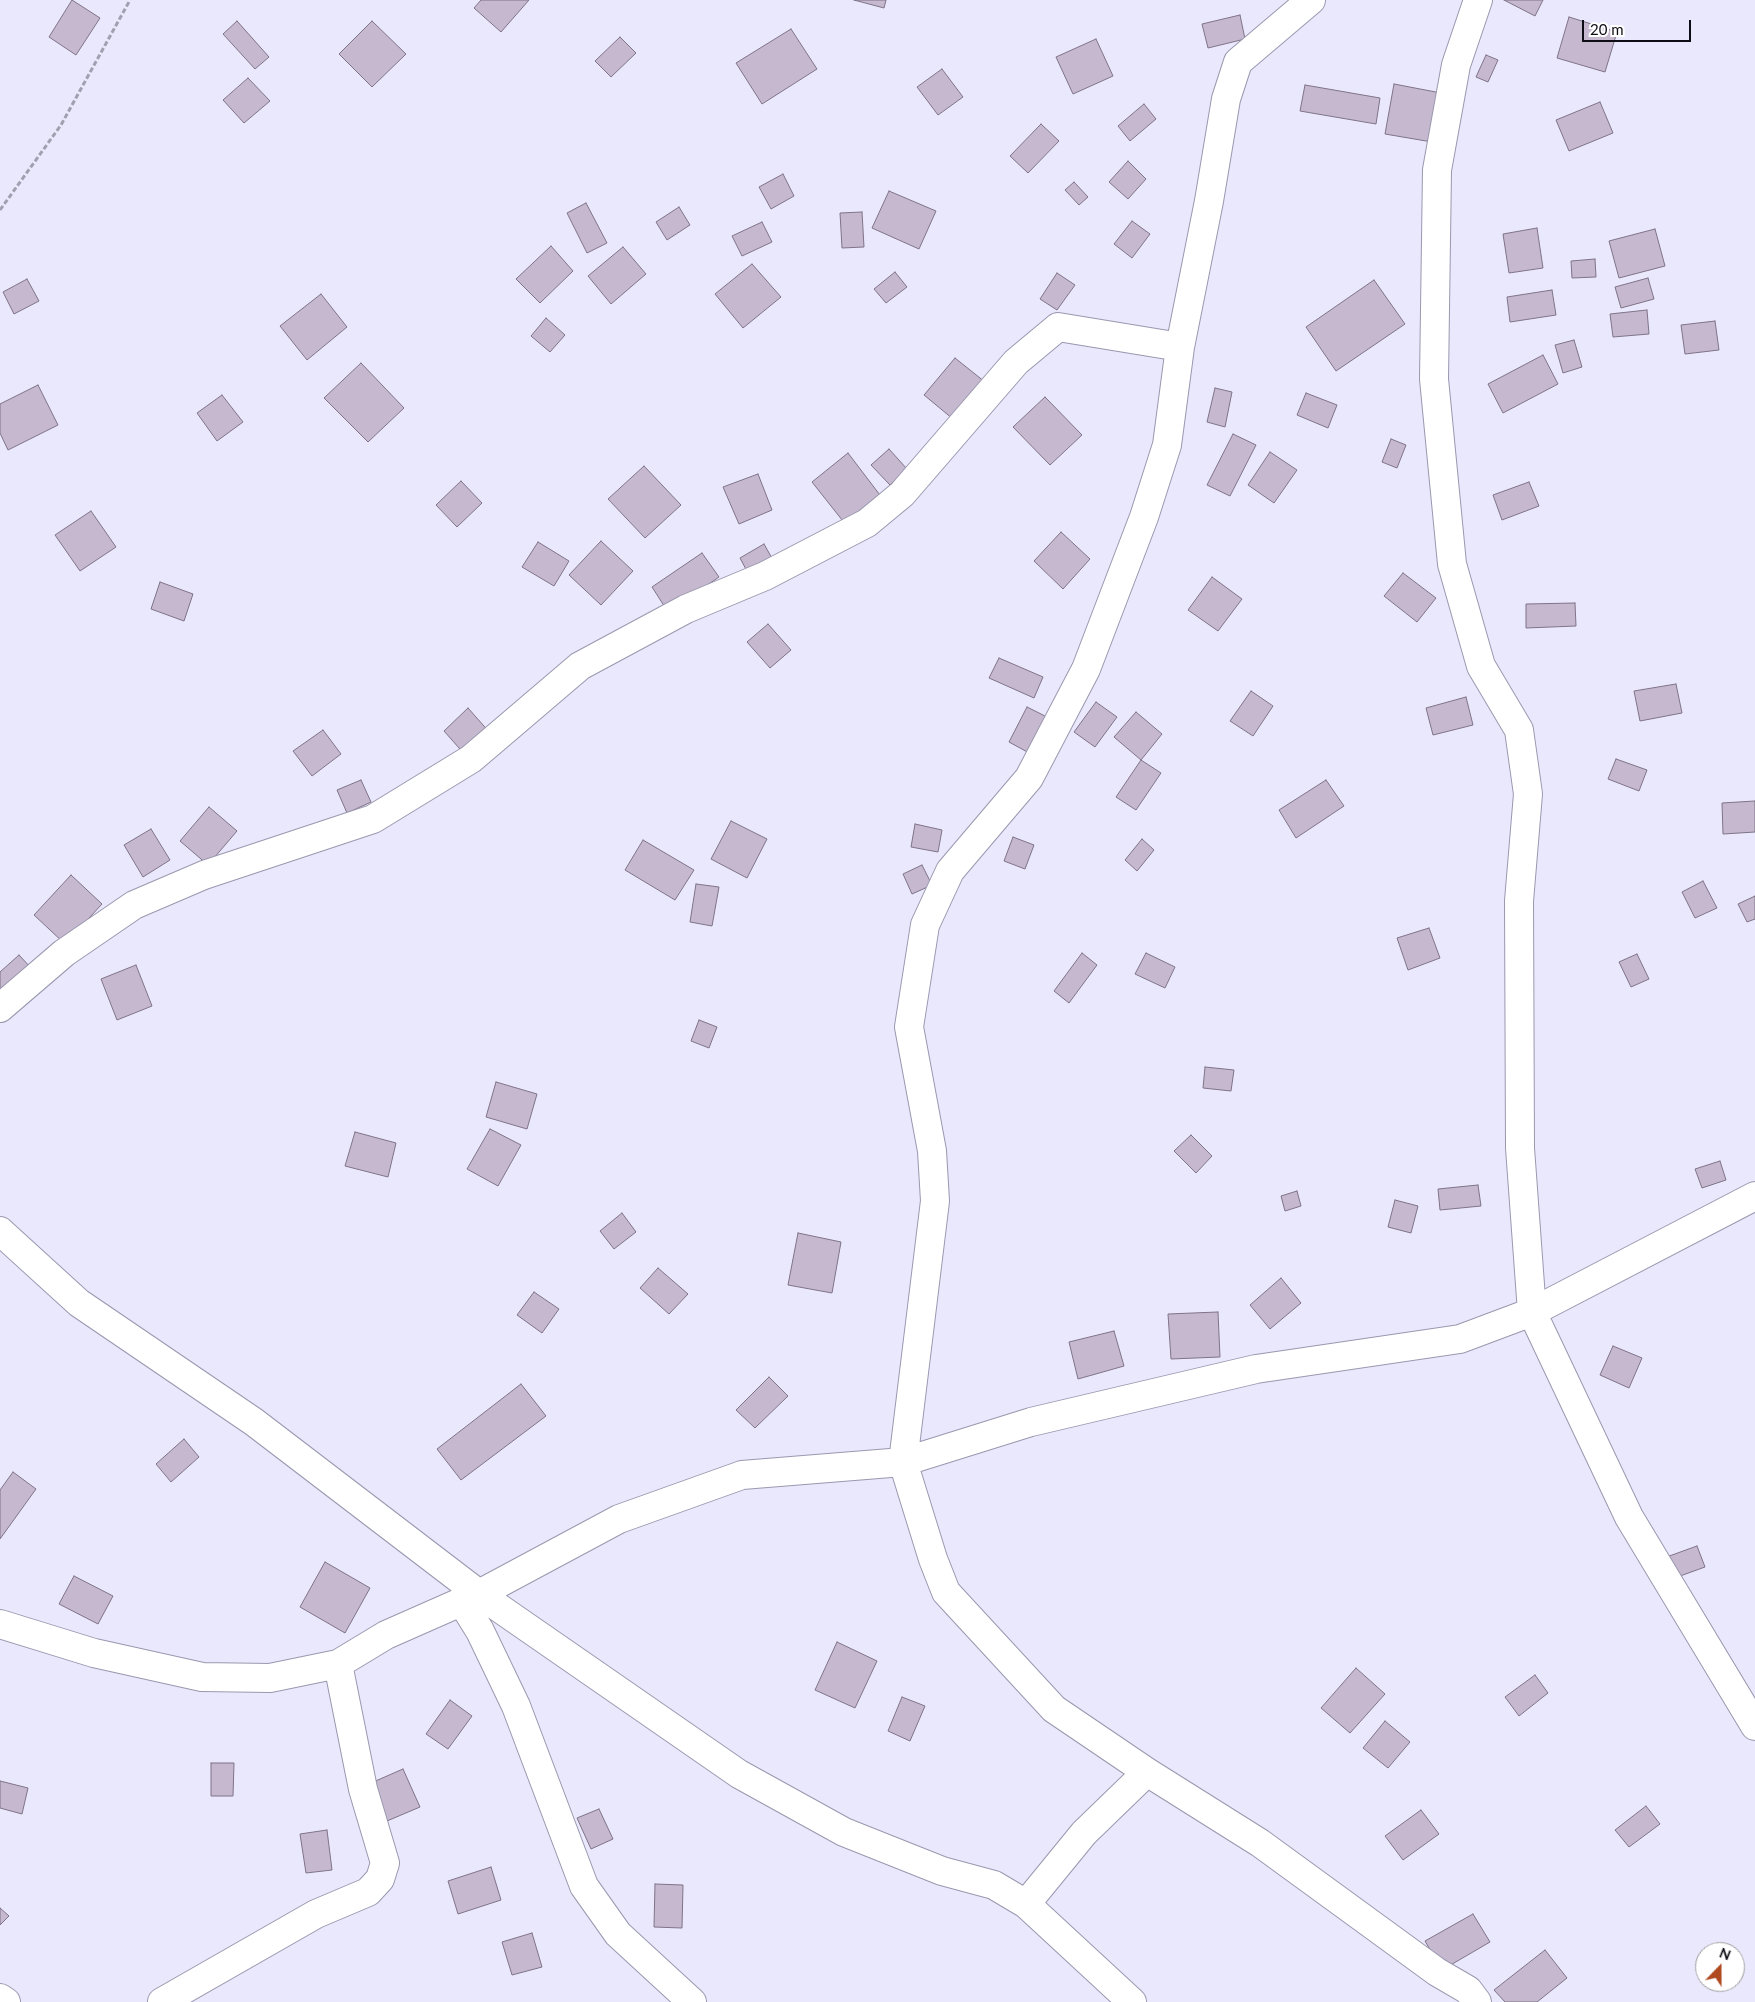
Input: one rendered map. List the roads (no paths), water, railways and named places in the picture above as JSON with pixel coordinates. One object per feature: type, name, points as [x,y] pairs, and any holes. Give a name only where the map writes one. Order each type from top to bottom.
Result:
[{"type":"street","points":[[1311,0],[1238,62],[1226,99],[1209,201],[1180,347],[1167,445],[1144,517],[1086,669],[1029,778],[950,871],[925,925],[909,1027],[932,1151],[935,1200],[904,1462],[933,1559],[946,1592],[1054,1709],[1147,1772],[1260,1843],[1437,1972],[1468,1990],[1477,2002]]},
{"type":"street","points":[[1478,0],[1456,65],[1437,170],[1434,380],[1452,564],[1481,666],[1519,730],[1528,794],[1519,901],[1520,1138],[1532,1312],[1629,1517],[1755,1726]]},
{"type":"street","points":[[0,1008],[64,952],[134,905],[204,875],[373,819],[472,758],[580,666],[686,609],[764,576],[868,523],[902,494],[1016,362],[1058,327],[1180,347]]},
{"type":"street","points":[[0,1624],[94,1653],[202,1677],[270,1678],[338,1664],[386,1635],[470,1598],[619,1519],[742,1476],[904,1462],[1031,1422],[1134,1396],[1256,1369],[1460,1339],[1532,1312],[1755,1196]]},
{"type":"street","points":[[0,1231],[79,1303],[254,1422],[470,1598],[738,1774],[844,1832],[942,1871],[994,1885],[1026,1904],[1132,2002]]},
{"type":"street","points":[[470,1598],[480,1632],[516,1706],[584,1886],[618,1934],[692,2002]]},
{"type":"street","points":[[162,2002],[316,1914],[368,1892],[380,1879],[385,1863],[363,1789],[338,1664]]},
{"type":"street","points":[[1026,1904],[1084,1833],[1147,1772]]},
{"type":"street","points":[[0,1998],[6,2002]]}]
